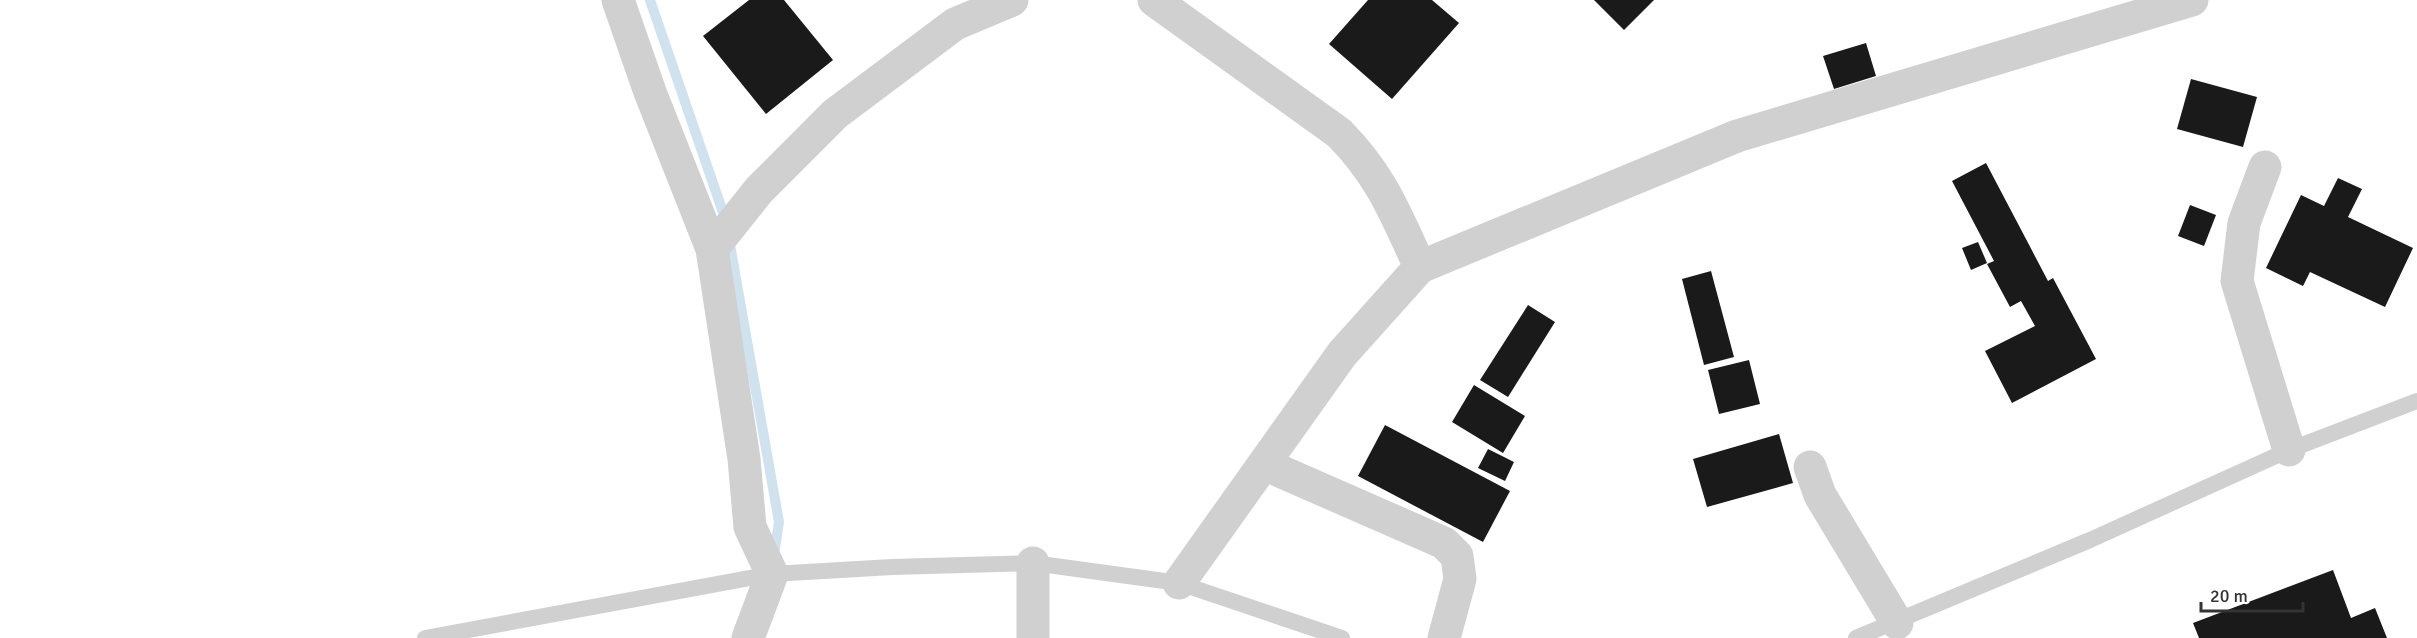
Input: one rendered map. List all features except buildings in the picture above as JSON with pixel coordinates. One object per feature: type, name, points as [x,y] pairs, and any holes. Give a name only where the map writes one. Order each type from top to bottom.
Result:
[{"type":"street","points":[[618,0],[650,92],[712,249],[744,459],[750,527],[772,574],[748,638]]},
{"type":"street","points":[[712,249],[759,190],[835,114],[955,24],[1012,0]]},
{"type":"street","points":[[1154,0],[1339,133],[1364,158],[1385,193],[1419,267]]},
{"type":"street","points":[[1179,583],[1341,354],[1419,267],[1737,136],[2192,0]]},
{"type":"street","points":[[2265,167],[2244,223],[2237,281],[2289,450]]},
{"type":"street","points":[[1264,464],[1444,543],[1457,556],[1460,579],[1443,638]]},
{"type":"street","points":[[1810,468],[1820,495],[1897,623]]},
{"type":"street","points":[[1032,638],[1033,563]]},
{"type":"lane","points":[[1856,638],[1897,623],[2090,540],[2289,450],[2417,401]]},
{"type":"lane","points":[[425,638],[772,574],[892,567],[1033,563],[1179,583],[1342,638]]},
{"type":"waterway","points":[[650,0],[726,221]]},
{"type":"waterway","points":[[729,239],[779,522],[774,555]]}]
